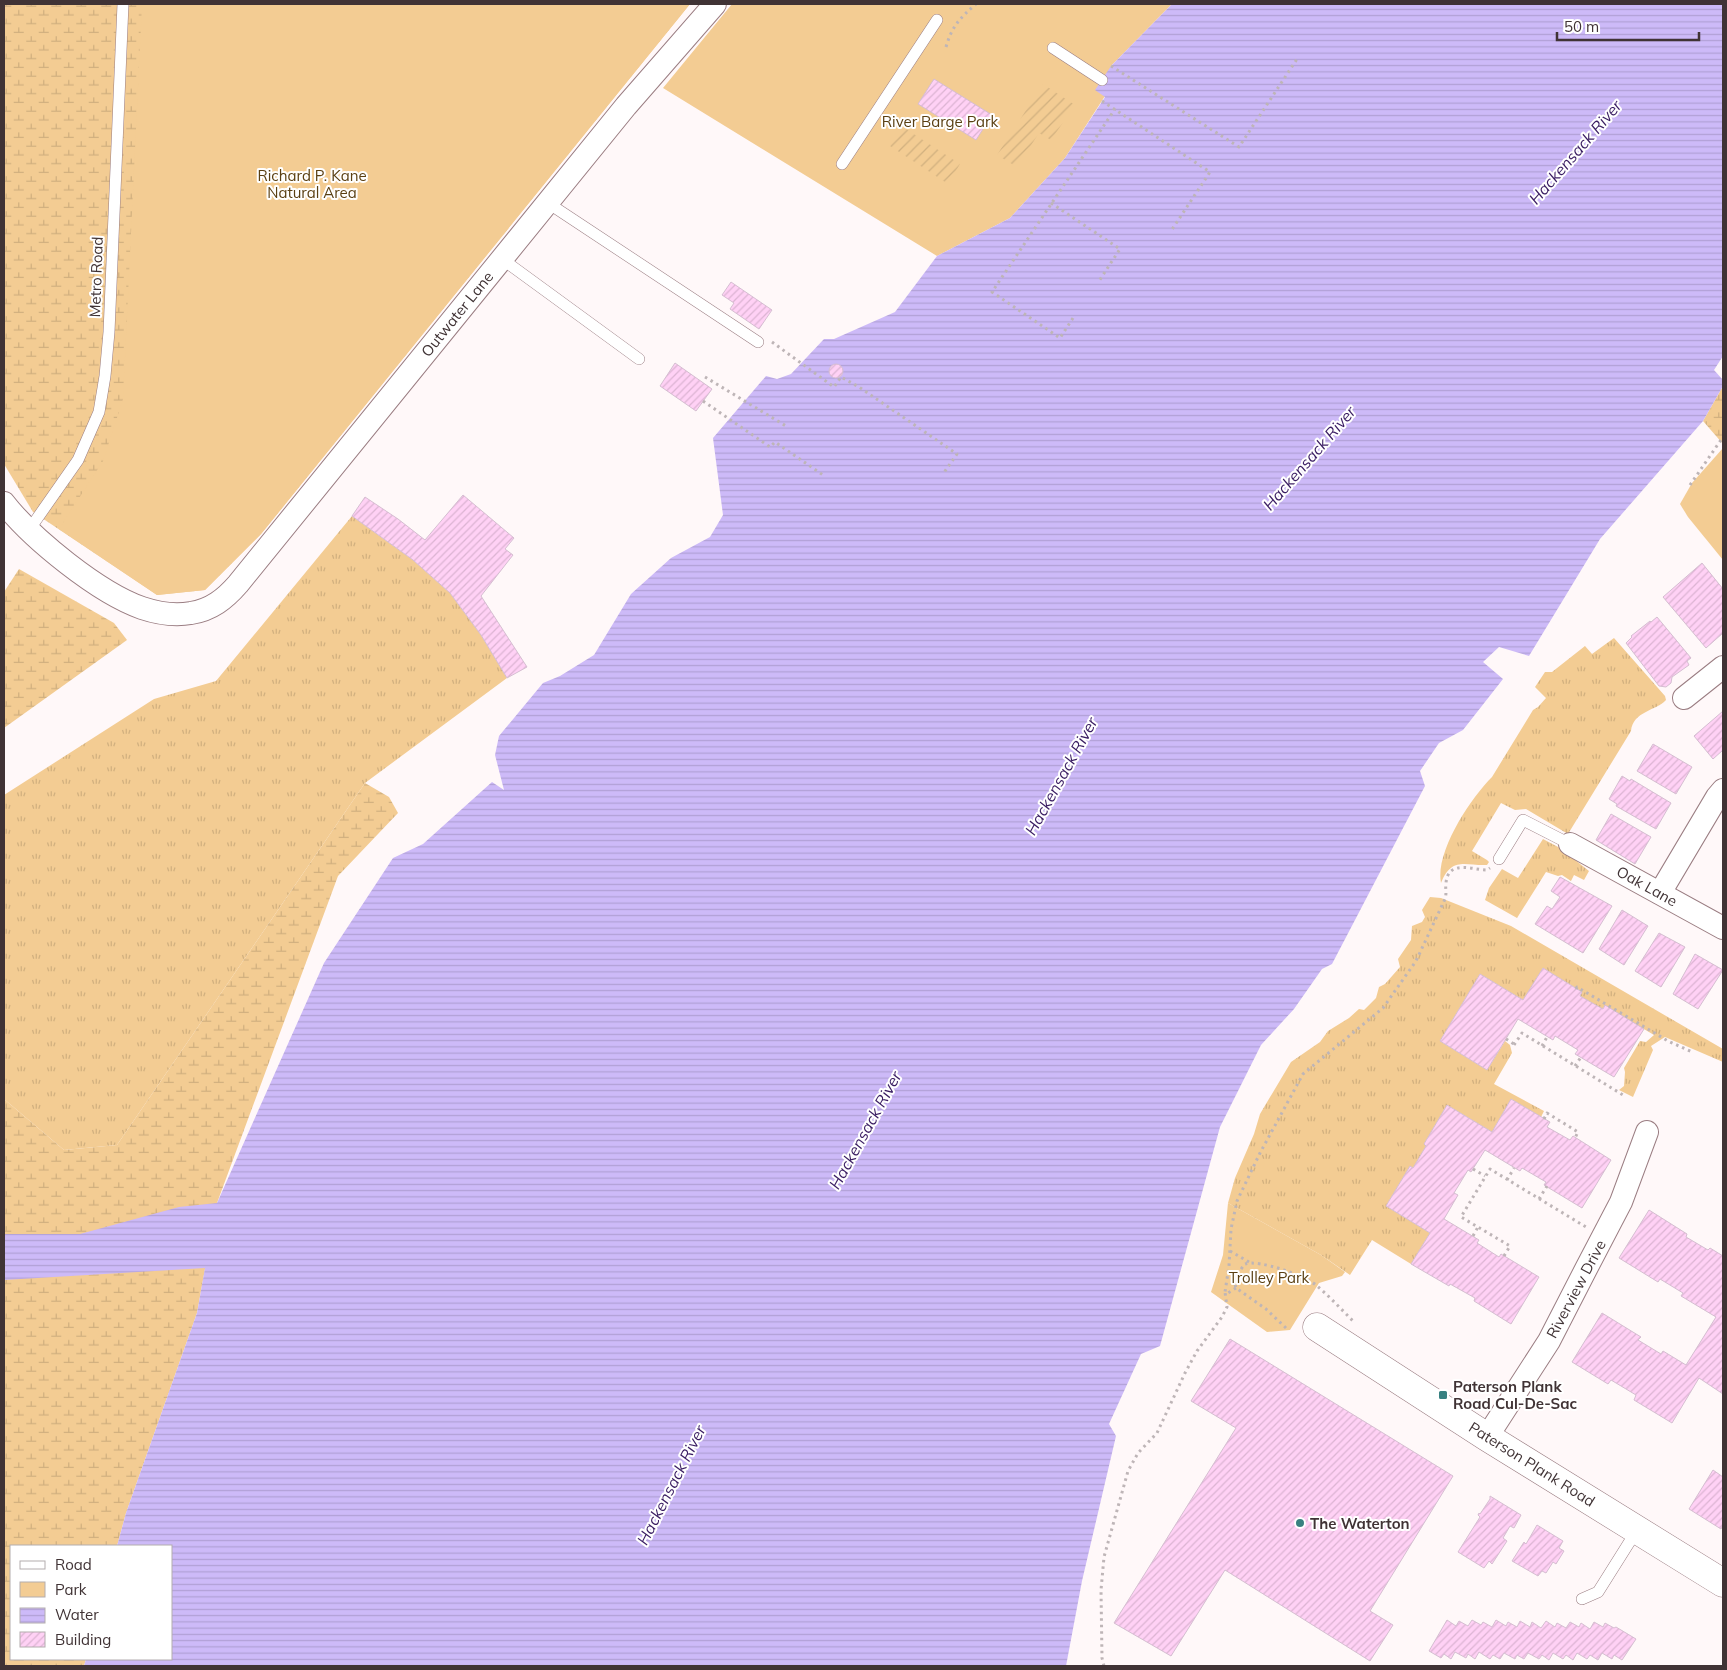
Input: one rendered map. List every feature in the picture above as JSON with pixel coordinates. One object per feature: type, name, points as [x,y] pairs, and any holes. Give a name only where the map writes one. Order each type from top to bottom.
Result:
[{"type":"street","name":"Outwater Lane","points":[[29,530],[84,575],[114,594],[140,607],[154,612],[169,614],[191,613],[216,604],[238,584],[626,106],[715,4]]},
{"type":"street","points":[[4,503],[29,530]]},
{"type":"street","points":[[1684,698],[1723,667]]},
{"type":"street","points":[[1660,893],[1723,790]]},
{"type":"street","name":"Oak Lane","points":[[1570,844],[1723,928]]},
{"type":"street","name":"Riverview Drive","points":[[1487,1437],[1549,1341],[1622,1202],[1647,1132]]},
{"type":"street","name":"Paterson Plank Road","points":[[1317,1327],[1487,1437],[1723,1583]]},
{"type":"lane","name":"Metro Road","points":[[29,530],[78,460],[99,412],[109,332],[123,4]]},
{"type":"lane","points":[[842,164],[937,20]]},
{"type":"lane","points":[[1054,48],[1102,80]]},
{"type":"lane","points":[[548,202],[764,341]]},
{"type":"lane","points":[[502,258],[640,359]]},
{"type":"lane","points":[[1496,862],[1523,820],[1570,844]]},
{"type":"lane","points":[[1582,1599],[1598,1592],[1637,1530]]},
{"type":"path","points":[[946,47],[958,20],[976,4]]},
{"type":"path","points":[[1111,66],[1238,147],[1297,59]]},
{"type":"path","points":[[1102,101],[1210,172],[1171,231]]},
{"type":"path","points":[[1073,318],[1060,338],[992,292],[1115,109]]},
{"type":"path","points":[[1051,203],[1120,249],[1099,280]]},
{"type":"path","points":[[764,341],[834,387],[841,377],[859,387],[957,454],[943,474]]},
{"type":"path","points":[[705,377],[786,426]]},
{"type":"path","points":[[704,401],[770,447],[775,442],[823,475]]},
{"type":"path","points":[[1690,485],[1723,437]]},
{"type":"path","points":[[1104,1666],[1102,1658],[1101,1590],[1104,1557],[1128,1471],[1138,1454],[1157,1433],[1185,1373],[1227,1307],[1225,1292],[1231,1229],[1237,1201],[1260,1153],[1303,1074],[1383,1008],[1391,998],[1416,961],[1441,908],[1447,893],[1446,881],[1450,872],[1455,868],[1463,866],[1487,870],[1496,862]]},
{"type":"path","points":[[1576,988],[1668,1041],[1692,1052]]},
{"type":"path","points":[[1506,1039],[1516,1045],[1522,1033],[1623,1096]]},
{"type":"path","points":[[1542,1046],[1547,1037]]},
{"type":"path","points":[[1575,1066],[1581,1057]]},
{"type":"path","points":[[1544,1119],[1547,1113],[1578,1132],[1575,1138]]},
{"type":"path","points":[[1507,1180],[1514,1168]]},
{"type":"path","points":[[1473,1169],[1485,1176]]},
{"type":"path","points":[[1504,1256],[1510,1246],[1461,1217],[1490,1169],[1590,1230]]},
{"type":"path","points":[[1539,1199],[1546,1186]]},
{"type":"path","points":[[1472,1236],[1478,1227]]},
{"type":"path","points":[[1230,1250],[1249,1262],[1267,1265],[1316,1285],[1358,1326]]},
{"type":"path","points":[[1249,1262],[1241,1268],[1235,1282],[1236,1288],[1266,1309],[1286,1328]]},
{"type":"path","points":[[1225,1292],[1228,1293],[1236,1288]]},
{"type":"green space","name":"Richard P. Kane Natural Area","points":[[4,4],[690,4],[261,534],[205,590],[157,595],[33,512],[4,464]]},
{"type":"green space","name":"Richard P. Kane Natural Area","points":[[142,4],[690,4],[261,534],[205,590],[157,595],[59,529],[103,461],[123,399]]},
{"type":"green space","name":"River Barge Park","points":[[732,4],[1172,4],[1111,66],[1105,96],[1065,158],[1010,218],[937,256],[663,88]]},
{"type":"green space","points":[[1043,84],[1075,105],[1051,140],[1039,133],[1017,167],[997,155]]},
{"type":"green space","points":[[903,127],[960,164],[948,184],[890,146]]},
{"type":"green space","points":[[1723,386],[1723,444],[1703,421]]},
{"type":"green space","points":[[1723,448],[1723,560],[1688,517],[1680,504],[1692,483]]},
{"type":"green space","points":[[352,516],[413,560],[450,593],[481,635],[507,678],[365,783],[117,1145],[64,1150],[4,1099],[4,795],[154,699],[216,681]]},
{"type":"green space","points":[[19,569],[114,623],[127,640],[4,728],[4,592]]},
{"type":"green space","points":[[1614,638],[1665,696],[1666,700],[1636,719],[1631,731],[1568,834],[1526,809],[1515,810],[1501,803],[1472,851],[1487,860],[1489,862],[1487,865],[1460,864],[1450,869],[1441,883],[1443,856],[1456,827],[1474,798],[1492,777],[1533,710],[1546,698],[1535,687],[1545,672],[1552,672],[1585,646],[1592,654]]},
{"type":"green space","points":[[365,783],[389,797],[398,813],[338,876],[217,1203],[197,1313],[126,1513],[117,1545],[10,1545],[10,1660],[86,1660],[84,1666],[4,1666],[4,1099],[64,1150],[117,1145]]},
{"type":"green space","points":[[1543,839],[1560,848],[1589,871],[1584,880],[1574,875],[1571,881],[1562,875],[1558,876],[1546,872],[1517,918],[1485,900],[1489,888],[1502,869],[1518,878]]},
{"type":"green space","points":[[1430,897],[1441,898],[1511,926],[1723,1049],[1723,1062],[1665,1037],[1651,1046],[1653,1050],[1633,1097],[1619,1090],[1624,1086],[1624,1068],[1640,1041],[1646,1042],[1654,1035],[1605,1006],[1602,1009],[1580,996],[1582,992],[1543,968],[1523,1000],[1480,974],[1440,1041],[1487,1070],[1505,1041],[1510,1045],[1512,1053],[1494,1084],[1544,1111],[1541,1117],[1511,1099],[1492,1132],[1447,1105],[1424,1144],[1426,1146],[1413,1168],[1410,1166],[1386,1206],[1430,1233],[1411,1264],[1372,1240],[1350,1275],[1321,1255],[1228,1203],[1235,1178],[1254,1134],[1260,1114],[1291,1062],[1320,1042],[1328,1031],[1349,1018],[1359,1009],[1364,1010],[1376,998],[1379,987],[1385,984],[1400,967],[1398,959],[1411,940],[1412,926],[1422,922],[1425,917],[1422,910]]},
{"type":"green space","name":"Trolley Park","points":[[1228,1203],[1321,1255],[1345,1272],[1342,1276],[1319,1283],[1290,1330],[1267,1332],[1211,1292],[1223,1255]]},
{"type":"water","name":"Hackensack River","points":[[1172,4],[1723,4],[1723,356],[1714,370],[1723,380],[1723,386],[1703,421],[1600,539],[1529,656],[1499,647],[1483,662],[1503,679],[1463,730],[1439,743],[1420,771],[1425,786],[1332,964],[1322,969],[1294,1009],[1261,1045],[1220,1127],[1160,1346],[1141,1354],[1109,1424],[1116,1436],[1082,1581],[1066,1666],[84,1666],[86,1660],[172,1660],[172,1545],[117,1545],[126,1513],[197,1313],[205,1268],[4,1280],[4,1234],[80,1234],[179,1207],[217,1203],[324,963],[393,858],[423,844],[492,782],[504,790],[495,755],[499,736],[543,683],[560,676],[594,655],[631,594],[671,558],[710,537],[723,515],[713,438],[766,376],[777,379],[791,374],[824,339],[834,339],[895,312],[937,256],[1010,218],[1065,158],[1105,97],[1095,90],[1111,66]]},
{"type":"building","points":[[934,79],[992,115],[976,140],[918,104]]},
{"type":"building","points":[[731,282],[772,310],[759,329],[730,309],[734,303],[722,295]]},
{"type":"building","points":[[675,363],[712,389],[696,411],[660,386]]},
{"type":"building","points":[[836,364],[841,366],[843,371],[841,376],[836,378],[831,376],[829,371],[831,366]]},
{"type":"building","points":[[463,495],[514,538],[505,549],[513,555],[481,596],[527,667],[507,678],[481,635],[450,593],[413,560],[352,516],[365,497],[425,540]]},
{"type":"building","points":[[1702,563],[1723,589],[1723,633],[1706,648],[1663,597]]},
{"type":"building","points":[[1657,617],[1691,658],[1687,661],[1689,665],[1672,677],[1671,683],[1666,687],[1659,686],[1626,643],[1631,636]]},
{"type":"building","points":[[1723,711],[1723,750],[1713,759],[1694,736]]},
{"type":"building","points":[[1653,744],[1692,767],[1676,794],[1637,771]]},
{"type":"building","points":[[1622,776],[1630,781],[1631,779],[1671,803],[1656,829],[1616,806],[1617,804],[1609,799]]},
{"type":"building","points":[[1611,814],[1651,837],[1635,864],[1596,840]]},
{"type":"building","points":[[1560,877],[1612,906],[1583,953],[1535,924],[1547,906],[1552,909],[1560,897],[1551,891]]},
{"type":"building","points":[[1622,910],[1648,926],[1624,965],[1599,949]]},
{"type":"building","points":[[1659,933],[1685,947],[1661,987],[1635,971]]},
{"type":"building","points":[[1695,954],[1723,970],[1698,1009],[1673,994]]},
{"type":"building","points":[[1543,968],[1582,992],[1580,996],[1603,1009],[1605,1005],[1644,1029],[1614,1077],[1575,1054],[1578,1050],[1555,1036],[1553,1040],[1518,1019],[1487,1070],[1440,1041],[1480,974],[1523,1000]]},
{"type":"building","points":[[1511,1099],[1550,1122],[1547,1127],[1570,1140],[1573,1136],[1611,1160],[1582,1208],[1544,1185],[1546,1182],[1522,1168],[1520,1171],[1485,1150],[1471,1172],[1468,1170],[1454,1193],[1458,1195],[1444,1219],[1479,1240],[1477,1243],[1499,1257],[1501,1254],[1539,1277],[1511,1324],[1474,1301],[1475,1298],[1450,1284],[1449,1286],[1411,1264],[1430,1233],[1386,1206],[1410,1166],[1413,1168],[1426,1146],[1424,1144],[1447,1105],[1492,1132]]},
{"type":"building","points":[[1649,1210],[1687,1234],[1686,1237],[1708,1250],[1710,1248],[1723,1256],[1723,1394],[1699,1378],[1672,1423],[1634,1400],[1636,1395],[1611,1380],[1608,1384],[1572,1362],[1602,1313],[1641,1337],[1638,1340],[1661,1354],[1663,1351],[1686,1365],[1716,1317],[1681,1296],[1683,1293],[1660,1279],[1658,1282],[1619,1258]]},
{"type":"building","name":"The Waterton","points":[[1230,1339],[1453,1476],[1370,1611],[1393,1625],[1370,1661],[1225,1570],[1171,1656],[1114,1623],[1236,1428],[1191,1401]]},
{"type":"building","points":[[1713,1470],[1723,1477],[1723,1525],[1721,1529],[1689,1509]]},
{"type":"building","points":[[1490,1496],[1521,1515],[1514,1528],[1510,1526],[1503,1538],[1507,1541],[1492,1564],[1489,1561],[1484,1568],[1458,1552],[1480,1517],[1478,1515],[1490,1499]]},
{"type":"building","points":[[1537,1525],[1563,1541],[1559,1548],[1564,1551],[1556,1564],[1553,1562],[1546,1573],[1542,1571],[1538,1576],[1512,1561],[1524,1542],[1526,1544]]},
{"type":"building","points":[[1447,1620],[1456,1626],[1459,1621],[1468,1626],[1472,1620],[1481,1625],[1483,1622],[1492,1627],[1496,1620],[1506,1626],[1508,1622],[1517,1627],[1520,1621],[1530,1627],[1532,1622],[1541,1628],[1546,1621],[1555,1627],[1557,1623],[1566,1628],[1570,1622],[1579,1627],[1581,1623],[1590,1629],[1594,1622],[1603,1627],[1605,1623],[1636,1639],[1622,1660],[1614,1655],[1612,1659],[1602,1653],[1598,1660],[1590,1655],[1587,1659],[1577,1653],[1573,1660],[1566,1655],[1563,1659],[1553,1653],[1549,1660],[1542,1655],[1539,1659],[1528,1653],[1524,1659],[1517,1655],[1515,1659],[1504,1653],[1500,1659],[1493,1655],[1490,1659],[1479,1652],[1475,1659],[1468,1654],[1466,1658],[1455,1652],[1451,1659],[1444,1654],[1441,1658],[1429,1651]]},
{"type":"place","name":"Paterson Plank Road Cul-De-Sac","points":[[1443,1395]]},
{"type":"place","name":"The Waterton","points":[[1300,1523]]}]
